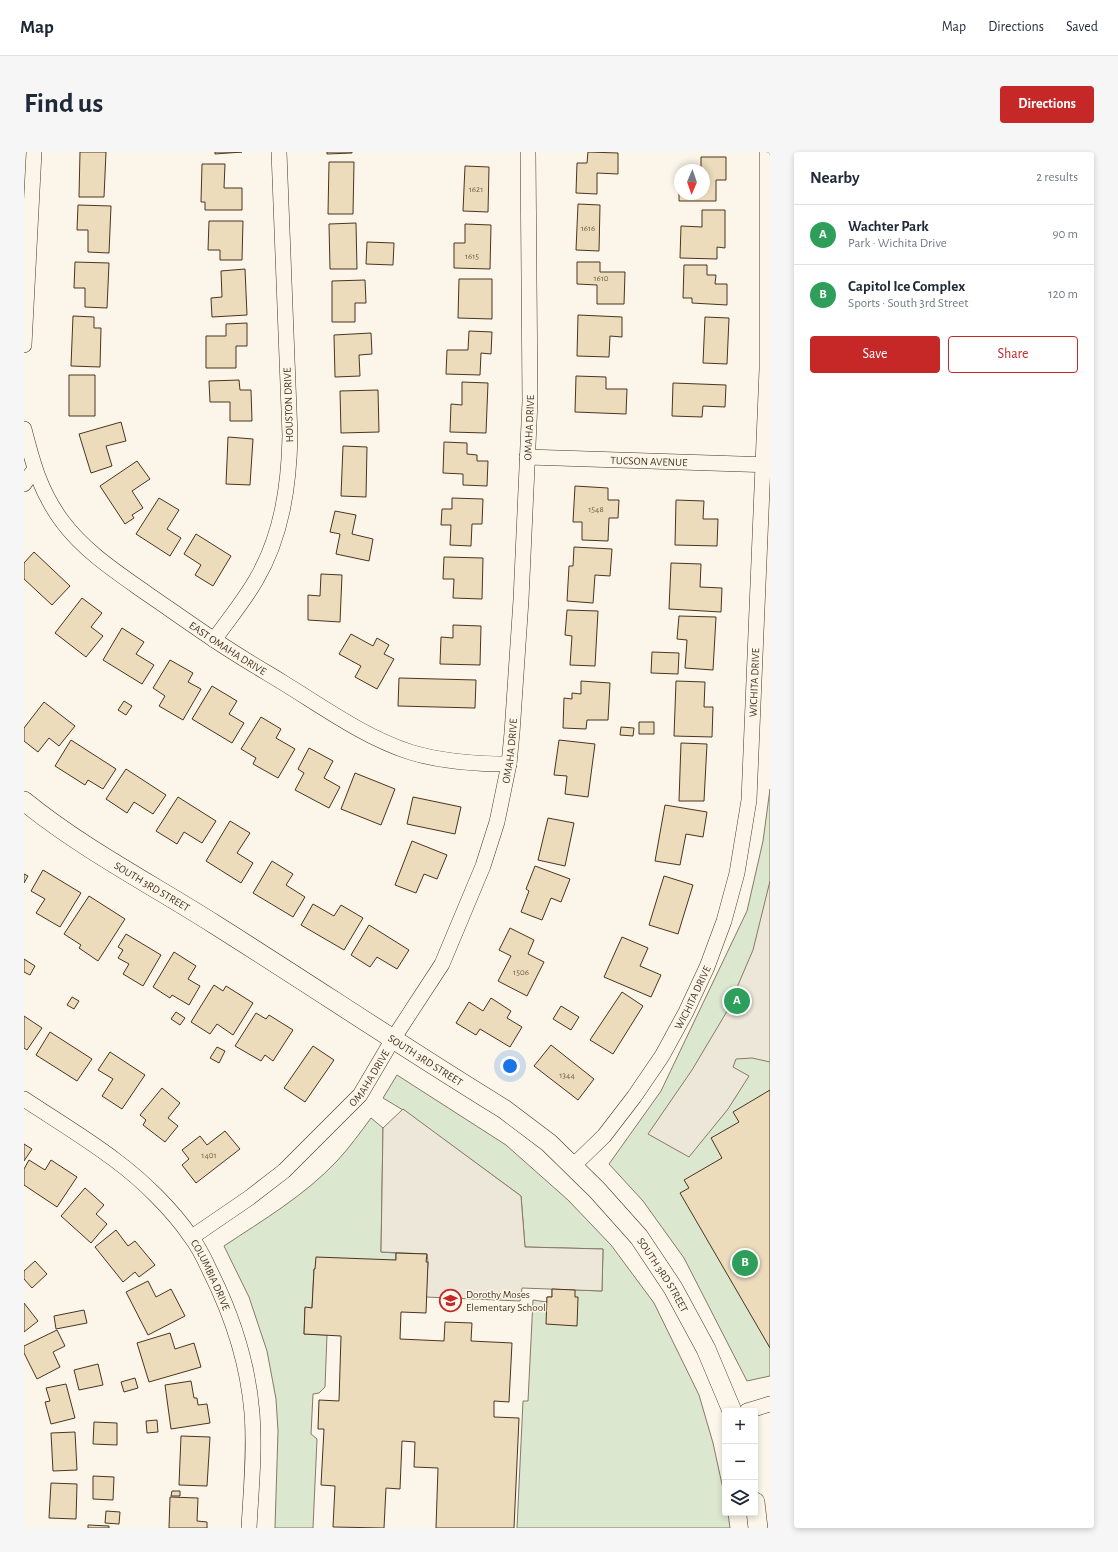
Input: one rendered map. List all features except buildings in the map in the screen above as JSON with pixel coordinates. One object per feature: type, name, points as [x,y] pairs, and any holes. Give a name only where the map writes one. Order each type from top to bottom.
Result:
[{"type":"street","points":[[24,345],[34,152]]},
{"type":"street","name":"HOUSTON DRIVE","points":[[214,640],[256,580],[264,564],[276,534],[283,508],[289,469],[290,436],[279,152]]},
{"type":"street","name":"OMAHA DRIVE","points":[[192,1237],[249,1198],[284,1171],[360,1095],[393,1039],[442,964],[483,866],[497,822],[509,764],[522,600],[530,401],[528,152]]},
{"type":"street","name":"WICHITA DRIVE","points":[[573,1166],[604,1136],[634,1097],[662,1056],[686,1012],[707,967],[724,921],[735,880],[749,800],[767,465],[766,152]]},
{"type":"street","name":"EAST OMAHA DRIVE","points":[[24,429],[34,470],[47,496],[62,521],[81,543],[103,562],[214,640],[352,725],[380,740],[410,752],[442,760],[474,764],[509,764]]},
{"type":"street","name":"TUCSON AVENUE","points":[[528,456],[767,465]]},
{"type":"street","points":[[24,484],[34,470]]},
{"type":"street","name":"SOUTH 3RD STREET","points":[[24,801],[39,814],[107,859],[213,923],[504,1109],[549,1143],[597,1190],[639,1237],[673,1288],[706,1349],[731,1408]]},
{"type":"street","name":"COLUMBIA DRIVE","points":[[24,1099],[115,1160],[155,1195],[192,1237],[219,1288],[240,1346],[252,1412],[253,1448],[249,1528]]},
{"type":"street","points":[[757,1408],[770,1404]]},
{"type":"street","points":[[757,1516],[758,1528]]},
{"type":"green space","points":[[770,789],[770,1376],[747,1381],[684,1258],[643,1201],[609,1164],[661,1091],[747,911],[763,841]]},
{"type":"green space","points":[[397,1075],[506,1145],[568,1200],[611,1245],[654,1303],[699,1395],[713,1443],[722,1484],[722,1516],[728,1516],[730,1528],[517,1528],[523,1401],[528,1401],[533,1300],[547,1302],[547,1297],[552,1297],[552,1289],[602,1291],[603,1249],[525,1247],[521,1196],[403,1110],[383,1098]]},
{"type":"green space","points":[[371,1118],[383,1128],[381,1252],[396,1253],[396,1260],[314,1269],[312,1308],[305,1308],[304,1334],[327,1335],[325,1387],[319,1393],[313,1394],[311,1434],[317,1439],[313,1528],[275,1528],[278,1431],[276,1399],[267,1351],[249,1297],[224,1246],[283,1207],[324,1174],[341,1156]]},
{"type":"shaded area","points":[[770,881],[770,1062],[752,1058],[736,1059],[733,1067],[749,1076],[728,1109],[689,1157],[648,1134],[692,1070],[726,1013],[753,950]]},
{"type":"shaded area","points":[[403,1109],[521,1196],[525,1247],[603,1249],[602,1291],[522,1288],[520,1301],[426,1297],[427,1254],[381,1252],[383,1128]]},
{"type":"place","name":"Wachter Park","points":[[737,1001]]},
{"type":"place","name":"Capitol Ice Complex","points":[[745,1263]]},
{"type":"place","name":"Dorothy Moses Elementary School","points":[[451,1300]]}]
